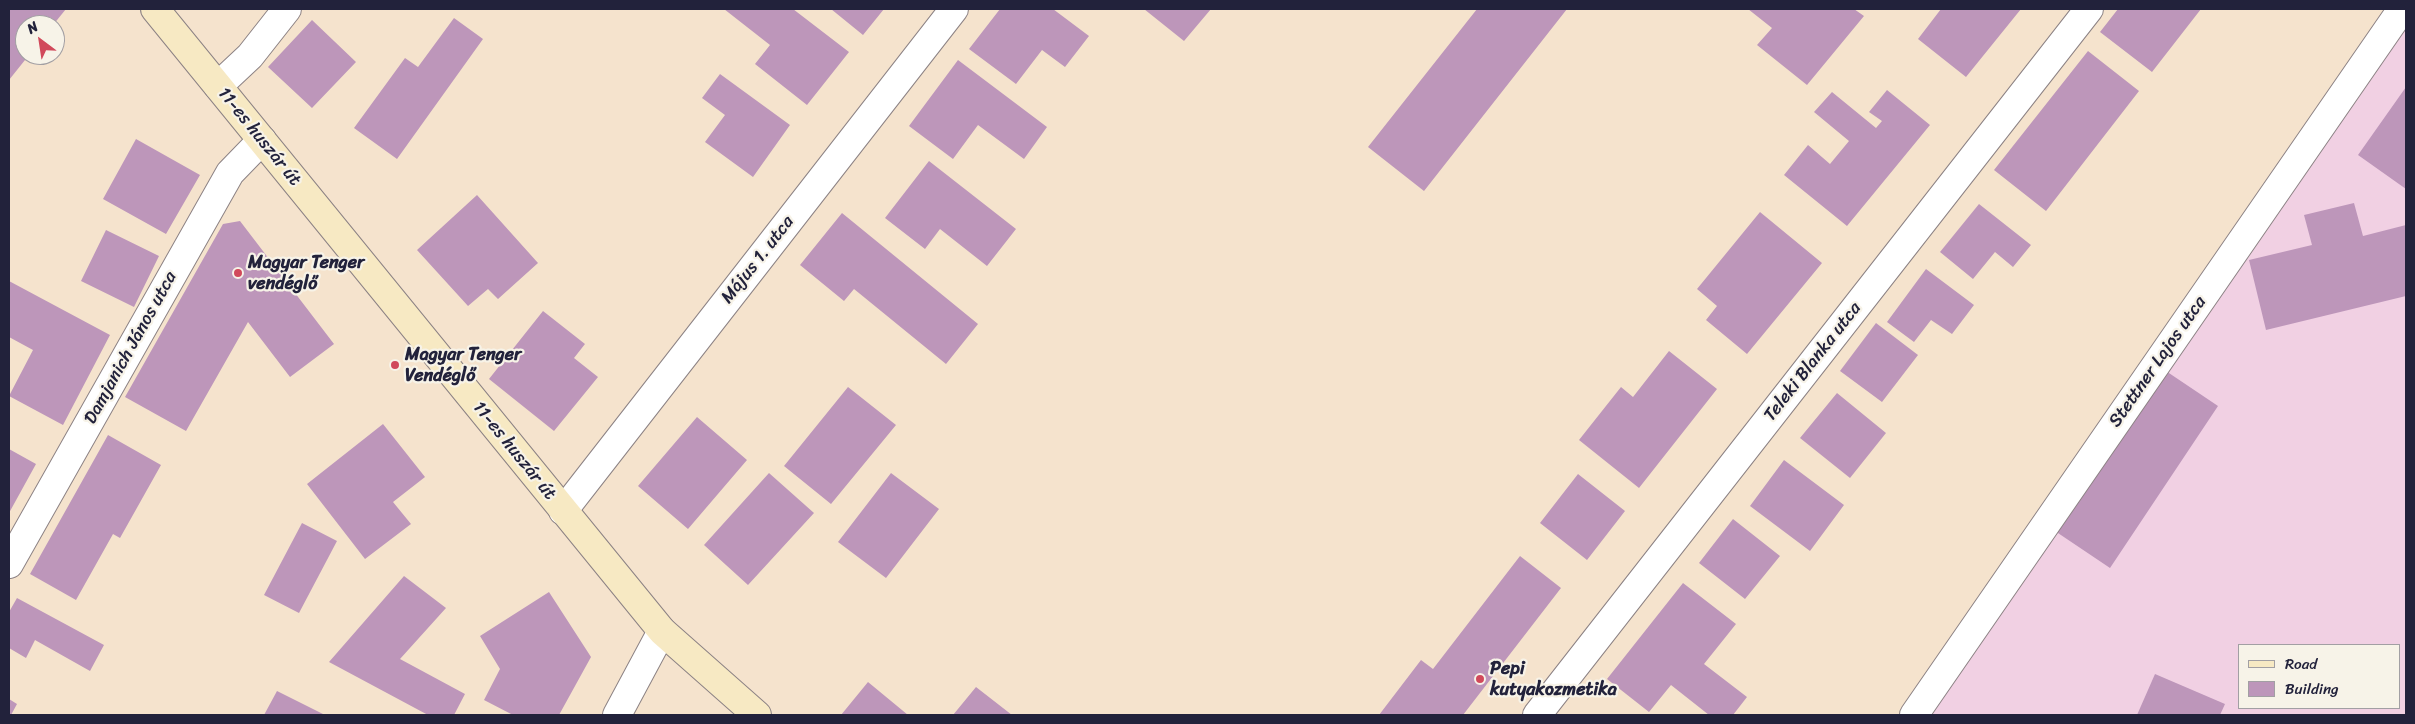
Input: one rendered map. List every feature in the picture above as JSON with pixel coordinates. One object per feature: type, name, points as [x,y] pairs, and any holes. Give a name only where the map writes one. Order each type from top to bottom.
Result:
[{"type":"main road","name":"11-es huszár út","points":[[156,9],[662,631],[757,715]]},
{"type":"street","points":[[218,86],[250,56],[287,9]]},
{"type":"street","name":"Május 1. utca","points":[[563,511],[954,9]]},
{"type":"street","name":"Teleki Blanka utca","points":[[1537,715],[2089,9]]},
{"type":"street","name":"Stettner Lajos utca","points":[[1914,715],[2402,9]]},
{"type":"street","name":"Damjanich János utca","points":[[9,564],[230,172],[262,140]]},
{"type":"street","points":[[617,715],[662,631]]},
{"type":"shaded area","points":[[2386,9],[2406,9],[2406,715],[1900,715]]},
{"type":"building","points":[[11,9],[66,9],[61,15],[15,15],[15,65],[21,65],[9,80],[9,11]]},
{"type":"building","points":[[724,9],[793,9],[849,52],[807,105],[755,64],[770,45]]},
{"type":"building","points":[[831,9],[884,9],[863,35]]},
{"type":"building","points":[[1000,9],[1053,9],[1089,36],[1065,67],[1042,50],[1016,84],[969,49]]},
{"type":"building","points":[[1144,9],[1211,9],[1184,41]]},
{"type":"building","points":[[1477,9],[1567,9],[1424,191],[1368,147]]},
{"type":"building","points":[[1748,9],[1854,9],[1864,16],[1807,85],[1757,45],[1772,28]]},
{"type":"building","points":[[1941,9],[2021,9],[1966,77],[1918,39]]},
{"type":"building","points":[[2118,9],[2201,9],[2152,72],[2100,32]]},
{"type":"building","points":[[454,18],[483,39],[397,159],[354,128],[405,58],[418,67]]},
{"type":"building","points":[[312,20],[356,62],[312,108],[268,67]]},
{"type":"building","points":[[2088,51],[2139,91],[2046,211],[1994,170]]},
{"type":"building","points":[[958,60],[1047,127],[1024,159],[978,125],[953,159],[909,126]]},
{"type":"building","points":[[720,74],[790,125],[753,177],[705,142],[725,115],[702,98]]},
{"type":"building","points":[[2406,87],[2406,189],[2358,155]]},
{"type":"building","points":[[1887,90],[1930,125],[1847,226],[1784,175],[1808,145],[1830,164],[1849,141],[1814,112],[1832,92],[1876,128],[1882,121],[1869,112]]},
{"type":"building","points":[[136,139],[200,175],[166,234],[103,199]]},
{"type":"building","points":[[929,161],[1016,229],[987,266],[940,229],[925,249],[885,218]]},
{"type":"building","points":[[477,195],[538,263],[498,299],[488,289],[468,306],[417,250]]},
{"type":"building","points":[[2354,203],[2363,236],[2406,225],[2406,296],[2266,330],[2249,260],[2312,245],[2304,215]]},
{"type":"building","points":[[1979,204],[2031,245],[2013,267],[1995,252],[1973,279],[1940,252]]},
{"type":"building","points":[[1760,212],[1822,263],[1747,354],[1706,320],[1717,306],[1697,289]]},
{"type":"building","points":[[842,213],[978,324],[946,364],[854,289],[844,301],[800,265]]},
{"type":"building","name":"Magyar Tenger vendéglő","points":[[240,221],[334,344],[290,377],[248,322],[186,431],[125,397],[223,224]]},
{"type":"building","points":[[106,230],[159,256],[134,307],[81,281]]},
{"type":"building","points":[[1926,269],[1974,305],[1952,334],[1931,320],[1914,342],[1887,322]]},
{"type":"building","points":[[9,281],[110,335],[63,425],[9,396],[33,350],[9,337]]},
{"type":"building","points":[[543,311],[585,344],[574,358],[598,377],[554,431],[489,379]]},
{"type":"building","points":[[1876,323],[1918,355],[1882,402],[1840,371]]},
{"type":"building","points":[[1669,351],[1717,389],[1639,488],[1579,440],[1621,387],[1633,397]]},
{"type":"building","points":[[2157,365],[2218,406],[2110,568],[2049,527]]},
{"type":"building","points":[[848,387],[896,425],[831,504],[784,466]]},
{"type":"building","points":[[1837,393],[1886,433],[1850,478],[1800,438]]},
{"type":"building","points":[[697,417],[747,460],[688,529],[638,486]]},
{"type":"building","points":[[383,424],[425,477],[393,502],[411,524],[365,559],[307,484]]},
{"type":"building","points":[[108,435],[161,465],[120,538],[113,534],[76,600],[30,574]]},
{"type":"building","points":[[9,449],[36,464],[9,513]]},
{"type":"building","points":[[1784,460],[1844,505],[1810,551],[1750,506]]},
{"type":"building","points":[[769,473],[814,513],[748,585],[704,545]]},
{"type":"building","points":[[891,473],[939,509],[886,578],[838,542]]},
{"type":"building","points":[[1578,474],[1625,511],[1587,560],[1540,523]]},
{"type":"building","points":[[1733,519],[1780,556],[1745,599],[1699,563]]},
{"type":"building","points":[[302,523],[337,541],[299,613],[264,595]]},
{"type":"building","points":[[1520,556],[1561,588],[1463,715],[1379,715],[1421,660],[1433,669]]},
{"type":"building","points":[[404,576],[446,608],[400,659],[465,694],[454,715],[428,715],[329,662]]},
{"type":"building","points":[[1683,583],[1736,624],[1704,664],[1747,697],[1733,715],[1709,715],[1671,685],[1649,712],[1607,679]]},
{"type":"building","points":[[549,592],[591,657],[559,715],[513,715],[484,700],[500,669],[480,636]]},
{"type":"building","points":[[17,598],[104,645],[90,671],[35,640],[26,658],[9,648],[9,612]]},
{"type":"building","points":[[2155,674],[2225,704],[2220,715],[2137,715]]},
{"type":"building","points":[[868,682],[908,715],[841,715]]},
{"type":"building","points":[[976,687],[1012,715],[953,715]]},
{"type":"building","points":[[277,691],[325,715],[264,715]]},
{"type":"building","points":[[9,699],[17,704],[11,715],[9,715]]},
{"type":"place","name":"Magyar Tenger vendéglő","points":[[238,273]]},
{"type":"place","name":"Magyar Tenger Vendéglő","points":[[395,365]]},
{"type":"place","name":"Pepi kutyakozmetika","points":[[1480,679]]}]
